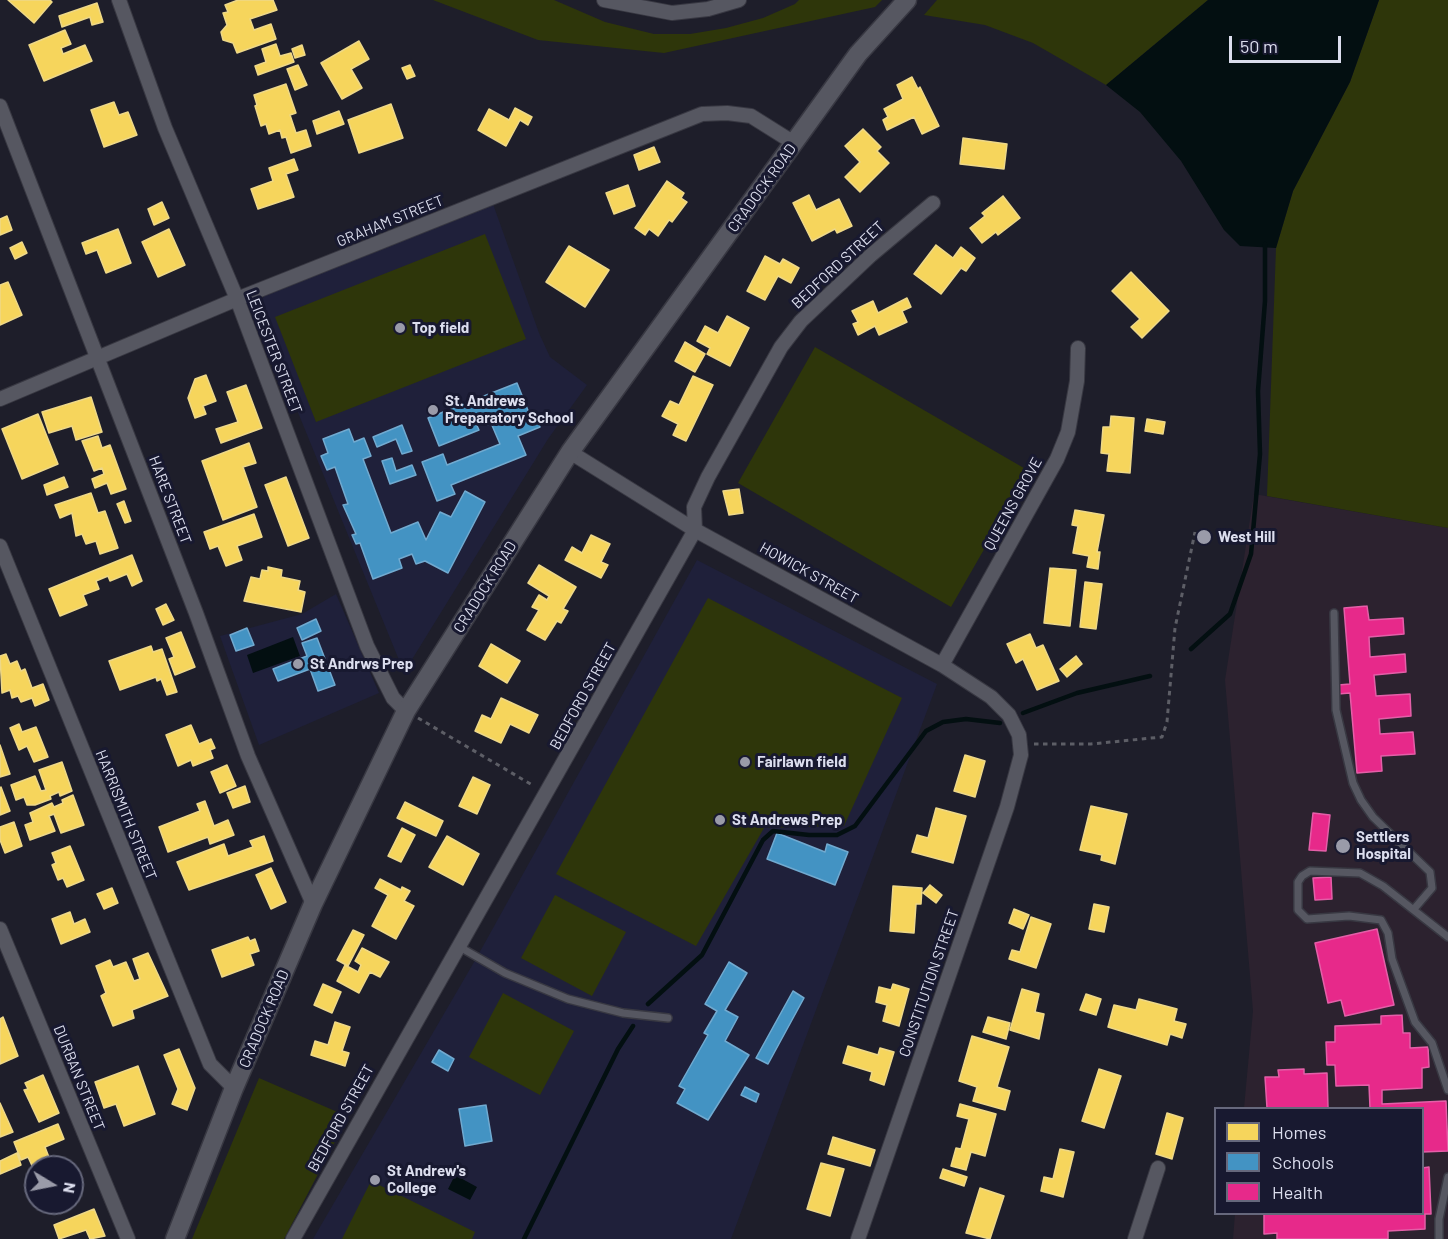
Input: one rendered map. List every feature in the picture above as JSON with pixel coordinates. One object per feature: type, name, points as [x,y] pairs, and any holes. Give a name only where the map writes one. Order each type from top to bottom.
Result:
[{"type":"main road","name":"CRADOCK ROAD","points":[[175,1239],[234,1088],[313,904],[406,711],[570,452],[858,54],[907,0]]},
{"type":"street","name":"LEICESTER STREET","points":[[119,0],[165,128],[237,299],[367,646],[393,698],[406,711]]},
{"type":"street","points":[[604,0],[672,13],[708,9],[739,0]]},
{"type":"street","name":"HARE STREET","points":[[0,106],[248,756],[313,904]]},
{"type":"street","name":"GRAHAM STREET","points":[[0,399],[237,299],[702,114],[727,113],[751,116],[794,143]]},
{"type":"street","name":"BEDFORD STREET","points":[[293,1239],[695,530],[694,507],[708,477],[791,332],[871,255],[933,203]]},
{"type":"street","name":"QUEENS GROVE","points":[[942,664],[1057,459],[1068,432],[1077,381],[1078,348]]},
{"type":"street","name":"HOWICK STREET","points":[[570,452],[695,530],[942,664],[991,697],[1010,715],[1020,739]]},
{"type":"street","name":"HARRISMITH STREET","points":[[0,546],[210,1064],[234,1088]]},
{"type":"street","name":"CONSTITUTION STREET","points":[[858,1239],[1007,807],[1021,755],[1020,739]]},
{"type":"street","name":"DURBAN STREET","points":[[0,929],[128,1239]]},
{"type":"street","points":[[1135,1239],[1158,1168]]},
{"type":"lane","points":[[1334,613],[1336,710],[1353,783],[1373,817],[1430,872],[1432,888],[1414,909]]},
{"type":"lane","points":[[1448,937],[1373,879],[1359,873],[1310,871],[1298,882],[1298,910],[1307,918],[1349,916],[1381,920],[1388,933],[1392,959],[1415,1022],[1432,1043],[1448,1090]]},
{"type":"lane","points":[[458,946],[513,977],[568,999],[623,1013],[668,1018]]},
{"type":"lane","points":[[1439,1239],[1439,1219],[1448,1177]]},
{"type":"path","points":[[1020,739],[1042,746],[1137,741],[1162,737],[1167,722],[1175,628],[1195,532]]},
{"type":"path","points":[[406,711],[547,794]]},
{"type":"shaded area","points":[[1208,0],[1379,0],[1350,82],[1293,191],[1276,248],[1240,246],[1224,230],[1181,161],[1140,112],[1106,85]]},
{"type":"shaded area","name":"St. Andrews Preparatory School","points":[[493,204],[539,333],[550,357],[587,385],[548,439],[411,661],[399,660],[257,312],[258,304],[267,293]]},
{"type":"shaded area","name":"Settlers Hospital","points":[[1254,494],[1448,528],[1448,1239],[1233,1239],[1235,1215],[1424,1215],[1424,1107],[1244,1107],[1253,1011],[1225,680]]},
{"type":"shaded area","name":"St Andrews Prep","points":[[697,560],[937,684],[731,1239],[313,1239],[477,957]]},
{"type":"shaded area","name":"St Andrws Prep","points":[[336,594],[379,693],[259,745],[220,636],[302,614]]},
{"type":"shaded area","points":[[293,637],[300,656],[253,673],[247,655]]},
{"type":"shaded area","points":[[455,1175],[477,1187],[470,1200],[448,1189]]},
{"type":"green space","points":[[433,0],[554,0],[605,22],[654,34],[690,34],[726,28],[763,18],[799,0],[882,0],[875,7],[664,53],[538,40]]},
{"type":"green space","points":[[937,0],[1208,0],[1106,85],[1033,43],[985,25],[924,15]]},
{"type":"green space","points":[[1379,0],[1448,0],[1448,528],[1267,496],[1276,248],[1293,191],[1350,82]]},
{"type":"green space","name":"Top field","points":[[485,234],[526,339],[316,422],[275,317]]},
{"type":"green space","points":[[815,347],[1029,471],[951,607],[738,483]]},
{"type":"green space","name":"Fairlawn field","points":[[708,598],[902,698],[844,826],[764,828],[696,946],[556,874]]},
{"type":"green space","points":[[555,895],[626,932],[592,996],[521,958]]},
{"type":"green space","points":[[503,993],[574,1031],[540,1095],[469,1057]]},
{"type":"green space","points":[[259,1078],[342,1114],[344,1121],[341,1130],[284,1239],[192,1239]]},
{"type":"green space","points":[[371,1181],[475,1232],[472,1239],[342,1239]]},
{"type":"building: Homes","points":[[8,0],[50,0],[52,2],[34,23]]},
{"type":"building: Homes","points":[[238,0],[273,0],[277,10],[250,19],[254,30],[271,24],[276,39],[237,53],[233,43],[223,40],[221,32],[227,25],[223,13],[228,12],[225,5]]},
{"type":"building: Homes","points":[[97,3],[103,22],[92,25],[90,17],[62,27],[59,16]]},
{"type":"building: Homes","points":[[65,30],[71,44],[61,48],[63,54],[85,45],[92,61],[44,81],[29,45]]},
{"type":"building: Homes","points":[[359,41],[369,59],[351,69],[362,88],[342,99],[321,63]]},
{"type":"building: Homes","points":[[276,44],[280,56],[291,53],[294,62],[258,75],[255,66],[266,62],[262,49]]},
{"type":"building: Homes","points":[[302,45],[305,55],[295,58],[292,49]]},
{"type":"building: Homes","points":[[298,65],[307,85],[295,90],[287,69]]},
{"type":"building: Homes","points":[[410,65],[415,76],[407,79],[402,68]]},
{"type":"building: Homes","points":[[912,77],[918,89],[920,87],[939,126],[922,134],[914,117],[887,130],[883,120],[888,117],[884,109],[903,99],[897,85]]},
{"type":"building: Homes","points":[[286,84],[296,113],[290,115],[296,133],[306,130],[311,146],[291,153],[286,137],[282,138],[280,130],[269,134],[266,124],[261,126],[254,95]]},
{"type":"building: Homes","points":[[114,102],[119,115],[128,112],[137,135],[104,147],[91,110]]},
{"type":"building: Homes","points":[[391,104],[403,138],[359,153],[348,120]]},
{"type":"building: Homes","points":[[515,108],[532,117],[528,125],[520,120],[506,146],[478,130],[489,109],[509,120]]},
{"type":"building: Homes","points":[[339,111],[344,124],[317,134],[313,121]]},
{"type":"building: Homes","points":[[863,129],[881,147],[877,151],[889,163],[860,192],[845,177],[860,162],[845,146]]},
{"type":"building: Homes","points":[[963,138],[1007,144],[1004,169],[960,164]]},
{"type":"building: Homes","points":[[654,147],[660,162],[639,170],[634,155]]},
{"type":"building: Homes","points":[[294,159],[298,170],[286,174],[294,197],[258,209],[251,189],[273,181],[269,168]]},
{"type":"building: Homes","points":[[667,181],[684,193],[681,198],[687,202],[672,222],[669,220],[658,236],[649,229],[645,235],[635,228]]},
{"type":"building: Homes","points":[[628,185],[635,206],[614,214],[606,193]]},
{"type":"building: Homes","points":[[809,195],[816,210],[839,199],[852,226],[837,233],[835,229],[812,241],[793,203]]},
{"type":"building: Homes","points":[[1003,196],[1020,218],[998,235],[996,232],[982,243],[970,228],[985,216],[982,213]]},
{"type":"building: Homes","points":[[162,202],[169,218],[154,225],[148,209]]},
{"type":"building: Homes","points":[[7,216],[12,230],[0,235],[0,219]]},
{"type":"building: Homes","points":[[118,229],[131,263],[106,273],[97,250],[86,254],[82,243]]},
{"type":"building: Homes","points":[[169,229],[185,265],[158,277],[142,242]]},
{"type":"building: Homes","points":[[22,242],[27,253],[15,259],[10,248]]},
{"type":"building: Homes","points":[[936,245],[953,258],[961,247],[975,258],[966,271],[961,268],[941,294],[914,274]]},
{"type":"building: Homes","points":[[569,246],[609,270],[585,307],[546,282]]},
{"type":"building: Homes","points":[[765,256],[780,264],[783,259],[799,268],[791,283],[778,276],[765,300],[747,291]]},
{"type":"building: Homes","points":[[1131,272],[1169,311],[1142,338],[1131,327],[1140,319],[1112,291]]},
{"type":"building: Homes","points":[[8,282],[22,315],[0,325],[0,285]]},
{"type":"building: Homes","points":[[907,298],[911,307],[902,311],[907,322],[879,335],[875,326],[858,335],[853,324],[858,322],[852,311],[873,301],[878,313]]},
{"type":"building: Homes","points":[[727,316],[749,328],[730,366],[707,354],[710,348],[697,341],[705,326],[718,333]]},
{"type":"building: Homes","points":[[685,342],[705,354],[695,372],[675,361]]},
{"type":"building: Homes","points":[[206,375],[216,401],[203,406],[206,414],[195,418],[188,398],[195,379]]},
{"type":"building: Homes","points":[[693,376],[713,385],[686,441],[673,435],[678,424],[662,416],[670,401],[679,405]]},
{"type":"building: Homes","points":[[246,385],[262,428],[221,443],[216,429],[238,422],[227,392]]},
{"type":"building: Homes","points":[[91,397],[102,432],[76,440],[72,426],[49,433],[42,412]]},
{"type":"building: Homes","points":[[38,414],[58,464],[22,479],[2,429]]},
{"type":"building: Homes","points":[[1111,416],[1134,418],[1130,473],[1107,471],[1109,454],[1101,453],[1103,427],[1110,427]]},
{"type":"building: Homes","points":[[1147,419],[1165,422],[1163,434],[1145,431]]},
{"type":"building: Homes","points":[[98,436],[102,448],[110,445],[126,489],[111,494],[107,483],[95,488],[92,479],[104,474],[102,468],[94,471],[82,441]]},
{"type":"building: Homes","points":[[249,443],[256,463],[243,467],[257,507],[223,520],[202,461]]},
{"type":"building: Homes","points":[[64,477],[68,487],[47,495],[44,485]]},
{"type":"building: Homes","points":[[286,477],[309,538],[288,546],[265,485]]},
{"type":"building: Homes","points":[[739,489],[743,513],[729,515],[723,491]]},
{"type":"building: Homes","points":[[91,493],[98,513],[105,511],[118,548],[100,554],[96,541],[86,544],[82,534],[76,536],[72,513],[60,518],[55,505]]},
{"type":"building: Homes","points":[[124,501],[131,521],[125,523],[117,504]]},
{"type":"building: Homes","points":[[1075,510],[1104,515],[1097,552],[1100,552],[1098,569],[1087,567],[1089,556],[1073,553],[1078,526],[1072,525]]},
{"type":"building: Homes","points":[[254,514],[262,537],[237,546],[242,560],[226,566],[218,546],[210,549],[204,532]]},
{"type":"building: Homes","points":[[591,535],[610,544],[601,562],[608,565],[601,578],[565,560],[572,547],[582,553]]},
{"type":"building: Homes","points":[[132,555],[142,581],[132,586],[127,574],[110,581],[108,576],[96,581],[99,589],[83,595],[87,605],[60,616],[49,589]]},
{"type":"building: Homes","points":[[539,565],[576,587],[563,609],[568,611],[561,623],[557,621],[545,640],[527,630],[539,610],[532,607],[539,595],[547,600],[549,596],[528,583]]},
{"type":"building: Homes","points":[[268,567],[282,570],[281,577],[300,581],[298,590],[305,592],[301,612],[244,601],[251,577],[260,579],[262,570],[268,571]]},
{"type":"building: Homes","points":[[1050,568],[1076,570],[1070,626],[1044,623]]},
{"type":"building: Homes","points":[[1085,582],[1102,584],[1096,629],[1080,627]]},
{"type":"building: Homes","points":[[166,604],[174,620],[163,625],[156,609]]},
{"type":"building: Homes","points":[[181,632],[195,667],[175,675],[169,659],[174,657],[166,638]]},
{"type":"building: Homes","points":[[1030,634],[1036,648],[1043,645],[1059,681],[1037,690],[1023,659],[1016,663],[1007,644]]},
{"type":"building: Homes","points":[[491,644],[520,661],[507,683],[479,666]]},
{"type":"building: Homes","points":[[151,646],[153,652],[162,649],[177,692],[167,695],[161,679],[157,681],[156,677],[120,690],[109,661]]},
{"type":"building: Homes","points":[[6,654],[10,664],[17,661],[21,671],[25,669],[32,688],[43,684],[49,700],[35,706],[32,698],[21,702],[18,696],[12,698],[10,690],[2,693],[0,656]]},
{"type":"building: Homes","points":[[1076,656],[1082,664],[1067,677],[1060,669]]},
{"type":"building: Homes","points":[[501,698],[538,715],[529,733],[510,724],[501,743],[475,731],[482,715],[491,719]]},
{"type":"building: Homes","points":[[19,724],[22,732],[36,727],[48,757],[34,762],[27,746],[19,750],[10,728]]},
{"type":"building: Homes","points":[[191,725],[199,744],[211,739],[215,748],[210,750],[213,758],[193,766],[191,760],[178,766],[166,735]]},
{"type":"building: Homes","points":[[0,745],[10,774],[0,777]]},
{"type":"building: Homes","points":[[965,755],[985,761],[975,797],[954,791]]},
{"type":"building: Homes","points":[[62,762],[72,791],[60,796],[59,792],[50,796],[51,799],[35,805],[27,805],[24,797],[16,800],[11,785],[35,776],[41,791],[46,790],[39,770]]},
{"type":"building: Homes","points":[[227,765],[236,786],[220,793],[211,772]]},
{"type":"building: Homes","points":[[473,777],[490,785],[477,814],[459,806]]},
{"type":"building: Homes","points":[[245,786],[250,802],[233,808],[227,793]]},
{"type":"building: Homes","points":[[0,788],[10,811],[0,815]]},
{"type":"building: Homes","points":[[73,795],[84,825],[61,833],[54,814],[49,816],[55,831],[30,840],[25,825],[33,822],[30,813],[52,803],[54,807]]},
{"type":"building: Homes","points":[[205,801],[214,826],[228,820],[234,835],[210,844],[208,837],[168,852],[159,827],[200,811],[197,804]]},
{"type":"building: Homes","points":[[405,802],[443,821],[436,836],[397,818]]},
{"type":"building: Homes","points":[[1091,806],[1127,814],[1115,864],[1101,860],[1102,855],[1080,850]]},
{"type":"building: Homes","points":[[936,808],[966,816],[953,863],[912,852],[917,835],[928,838]]},
{"type":"building: Homes","points":[[14,822],[22,846],[5,853],[0,840],[0,827]]},
{"type":"building: Homes","points":[[402,828],[415,835],[401,862],[388,856]]},
{"type":"building: Homes","points":[[264,836],[273,861],[189,890],[177,862],[224,844],[228,856],[253,847],[250,841]]},
{"type":"building: Homes","points":[[447,836],[479,854],[463,885],[429,867]]},
{"type":"building: Homes","points":[[70,846],[84,880],[67,887],[63,878],[58,880],[52,865],[56,863],[52,853]]},
{"type":"building: Homes","points":[[271,868],[286,902],[271,909],[256,875]]},
{"type":"building: Homes","points":[[380,879],[401,890],[402,887],[410,891],[404,901],[414,906],[396,939],[372,926],[388,895],[375,888]]},
{"type":"building: Homes","points":[[930,885],[942,895],[936,903],[923,893]]},
{"type":"building: Homes","points":[[893,886],[922,888],[921,904],[916,904],[914,933],[890,931]]},
{"type":"building: Homes","points":[[112,888],[118,903],[104,909],[97,894]]},
{"type":"building: Homes","points":[[1094,904],[1109,907],[1104,932],[1089,929]]},
{"type":"building: Homes","points":[[1014,909],[1029,915],[1023,929],[1009,923]]},
{"type":"building: Homes","points":[[70,912],[74,924],[85,919],[90,932],[61,944],[52,919]]},
{"type":"building: Homes","points":[[1031,917],[1051,924],[1036,968],[1009,959],[1012,950],[1020,952]]},
{"type":"building: Homes","points":[[353,930],[364,935],[348,966],[337,960]]},
{"type":"building: Homes","points":[[248,937],[250,941],[255,939],[259,951],[250,954],[254,965],[222,977],[212,950]]},
{"type":"building: Homes","points":[[362,948],[389,962],[380,977],[370,972],[359,993],[337,981],[345,965],[358,972],[361,965],[355,961]]},
{"type":"building: Homes","points":[[148,953],[168,996],[132,1010],[134,1018],[113,1026],[101,996],[106,993],[96,966],[110,960],[113,967],[126,962],[134,981],[140,979],[133,959]]},
{"type":"building: Homes","points":[[323,984],[341,992],[332,1013],[314,1005]]},
{"type":"building: Homes","points":[[893,984],[909,989],[899,1026],[883,1021],[887,1005],[876,1002],[879,987],[891,990]]},
{"type":"building: Homes","points":[[1022,989],[1039,994],[1035,1012],[1044,1014],[1039,1039],[1010,1030]]},
{"type":"building: Homes","points":[[1086,994],[1101,999],[1096,1015],[1080,1010]]},
{"type":"building: Homes","points":[[1139,999],[1177,1009],[1174,1021],[1186,1024],[1182,1038],[1170,1034],[1167,1045],[1108,1027],[1114,1005],[1136,1010]]},
{"type":"building: Homes","points":[[3,1017],[18,1056],[0,1064],[0,1019]]},
{"type":"building: Homes","points":[[988,1017],[1010,1023],[1006,1039],[983,1032]]},
{"type":"building: Homes","points":[[335,1022],[350,1027],[342,1051],[349,1053],[345,1066],[311,1055],[315,1041],[328,1045]]},
{"type":"building: Homes","points":[[972,1036],[1009,1047],[997,1087],[1010,1091],[1005,1110],[973,1101],[977,1087],[959,1081]]},
{"type":"building: Homes","points":[[848,1046],[878,1055],[880,1048],[894,1052],[884,1085],[870,1080],[872,1072],[843,1063]]},
{"type":"building: Homes","points":[[179,1049],[195,1088],[187,1110],[172,1104],[178,1089],[164,1055]]},
{"type":"building: Homes","points":[[138,1066],[155,1114],[124,1126],[116,1104],[104,1108],[95,1082]]},
{"type":"building: Homes","points":[[1099,1069],[1121,1076],[1104,1128],[1082,1121]]},
{"type":"building: Homes","points":[[43,1075],[59,1113],[39,1122],[24,1090],[28,1089],[25,1083]]},
{"type":"building: Homes","points":[[0,1103],[13,1132],[0,1137]]},
{"type":"building: Homes","points":[[960,1104],[996,1114],[985,1156],[971,1152],[966,1170],[951,1166],[956,1148],[961,1149],[969,1119],[957,1116]]},
{"type":"building: Homes","points":[[1167,1113],[1183,1118],[1172,1159],[1156,1154]]},
{"type":"building: Homes","points":[[58,1124],[64,1139],[45,1147],[48,1155],[24,1155],[24,1159],[21,1160],[14,1142]]},
{"type":"building: Homes","points":[[833,1137],[875,1150],[870,1166],[828,1154]]},
{"type":"building: Homes","points":[[1060,1149],[1074,1152],[1063,1197],[1041,1191],[1044,1177],[1053,1179]]},
{"type":"building: Homes","points":[[17,1153],[21,1165],[0,1174],[0,1161]]},
{"type":"building: Homes","points":[[821,1163],[844,1169],[830,1216],[807,1209]]},
{"type":"building: Homes","points":[[943,1169],[967,1177],[964,1186],[940,1178]]},
{"type":"building: Homes","points":[[980,1188],[1004,1196],[990,1239],[966,1233]]},
{"type":"building: Homes","points":[[94,1209],[105,1236],[90,1239],[86,1230],[59,1239],[54,1225],[84,1215]]},
{"type":"building: Schools","points":[[517,383],[529,413],[534,411],[540,427],[518,436],[526,455],[451,485],[455,494],[437,501],[422,462],[443,454],[447,465],[500,444],[491,423],[487,425],[482,413],[473,417],[479,430],[439,446],[428,418]]},
{"type":"building: Schools","points":[[402,425],[412,451],[402,454],[396,439],[377,447],[373,437]]},
{"type":"building: Schools","points":[[349,429],[354,442],[364,438],[371,456],[363,459],[391,533],[418,522],[426,540],[440,512],[451,517],[465,491],[485,502],[448,573],[425,561],[416,564],[412,554],[399,559],[402,568],[373,579],[360,543],[356,544],[352,535],[356,534],[343,505],[348,504],[335,467],[327,470],[321,456],[328,453],[323,439]]},
{"type":"building: Schools","points":[[392,458],[396,471],[412,465],[416,475],[390,484],[382,461]]},
{"type":"building: Schools","points":[[316,619],[321,631],[302,640],[297,628]]},
{"type":"building: Schools","points":[[247,628],[254,645],[236,651],[230,635]]},
{"type":"building: Schools","points":[[317,638],[335,685],[318,691],[310,669],[278,681],[273,669],[307,656],[302,643]]},
{"type":"building: Schools","points":[[777,833],[825,852],[827,844],[848,852],[835,885],[767,859]]},
{"type":"building: Schools","points":[[729,962],[747,973],[725,1010],[738,1017],[725,1041],[749,1055],[708,1120],[677,1103],[685,1089],[679,1086],[708,1035],[704,1033],[717,1011],[705,1004]]},
{"type":"building: Schools","points":[[793,991],[804,998],[768,1064],[756,1058]]},
{"type":"building: Schools","points":[[439,1050],[454,1059],[448,1071],[432,1062]]},
{"type":"building: Schools","points":[[745,1087],[759,1094],[756,1102],[741,1095]]},
{"type":"building: Schools","points":[[486,1105],[492,1141],[465,1146],[459,1109]]},
{"type":"building: Health","points":[[1367,606],[1369,620],[1403,618],[1404,634],[1369,637],[1370,657],[1405,654],[1406,672],[1374,675],[1376,696],[1410,694],[1411,716],[1379,719],[1380,734],[1413,732],[1415,754],[1381,756],[1382,771],[1357,773],[1350,693],[1338,694],[1338,685],[1350,684],[1344,608]]},
{"type":"building: Health","points":[[1313,813],[1330,815],[1326,851],[1309,850]]},
{"type":"building: Health","points":[[1331,877],[1332,899],[1315,900],[1313,878]]},
{"type":"building: Health","points":[[1377,929],[1394,1005],[1345,1016],[1341,1000],[1328,1003],[1315,943]]},
{"type":"building: Health","points":[[1402,1015],[1403,1033],[1410,1033],[1410,1048],[1428,1047],[1429,1067],[1422,1068],[1422,1088],[1382,1090],[1382,1104],[1446,1101],[1448,1151],[1424,1152],[1424,1107],[1370,1107],[1369,1085],[1336,1086],[1335,1065],[1327,1065],[1326,1042],[1335,1042],[1335,1026],[1381,1024],[1381,1016]]},
{"type":"building: Health","points":[[1304,1069],[1304,1074],[1327,1073],[1328,1107],[1267,1107],[1265,1077],[1279,1077],[1278,1070]]},
{"type":"building: Health","points":[[1429,1167],[1431,1214],[1425,1214],[1425,1229],[1388,1231],[1388,1239],[1277,1239],[1277,1233],[1264,1234],[1264,1215],[1424,1215],[1424,1168]]},
{"type":"waterway","points":[[1191,649],[1230,614],[1251,554],[1260,454],[1258,391],[1265,301],[1265,244]]},
{"type":"waterway","points":[[1023,713],[1077,693],[1150,676]]},
{"type":"waterway","points":[[648,1004],[702,955],[763,840],[773,831],[837,835],[855,826],[926,731],[943,722],[966,719],[1000,723]]},
{"type":"waterway","points":[[524,1239],[618,1049],[633,1026]]},
{"type":"place","name":"Top field","points":[[400,328]]},
{"type":"place","name":"St. Andrews Preparatory School","points":[[433,410]]},
{"type":"place","name":"West Hill","points":[[1204,537]]},
{"type":"place","name":"St Andrws Prep","points":[[298,664]]},
{"type":"place","name":"Fairlawn field","points":[[745,762]]},
{"type":"place","name":"St Andrews Prep","points":[[720,820]]},
{"type":"place","name":"Settlers Hospital","points":[[1343,846]]},
{"type":"place","name":"St Andrew's College","points":[[375,1180]]}]
